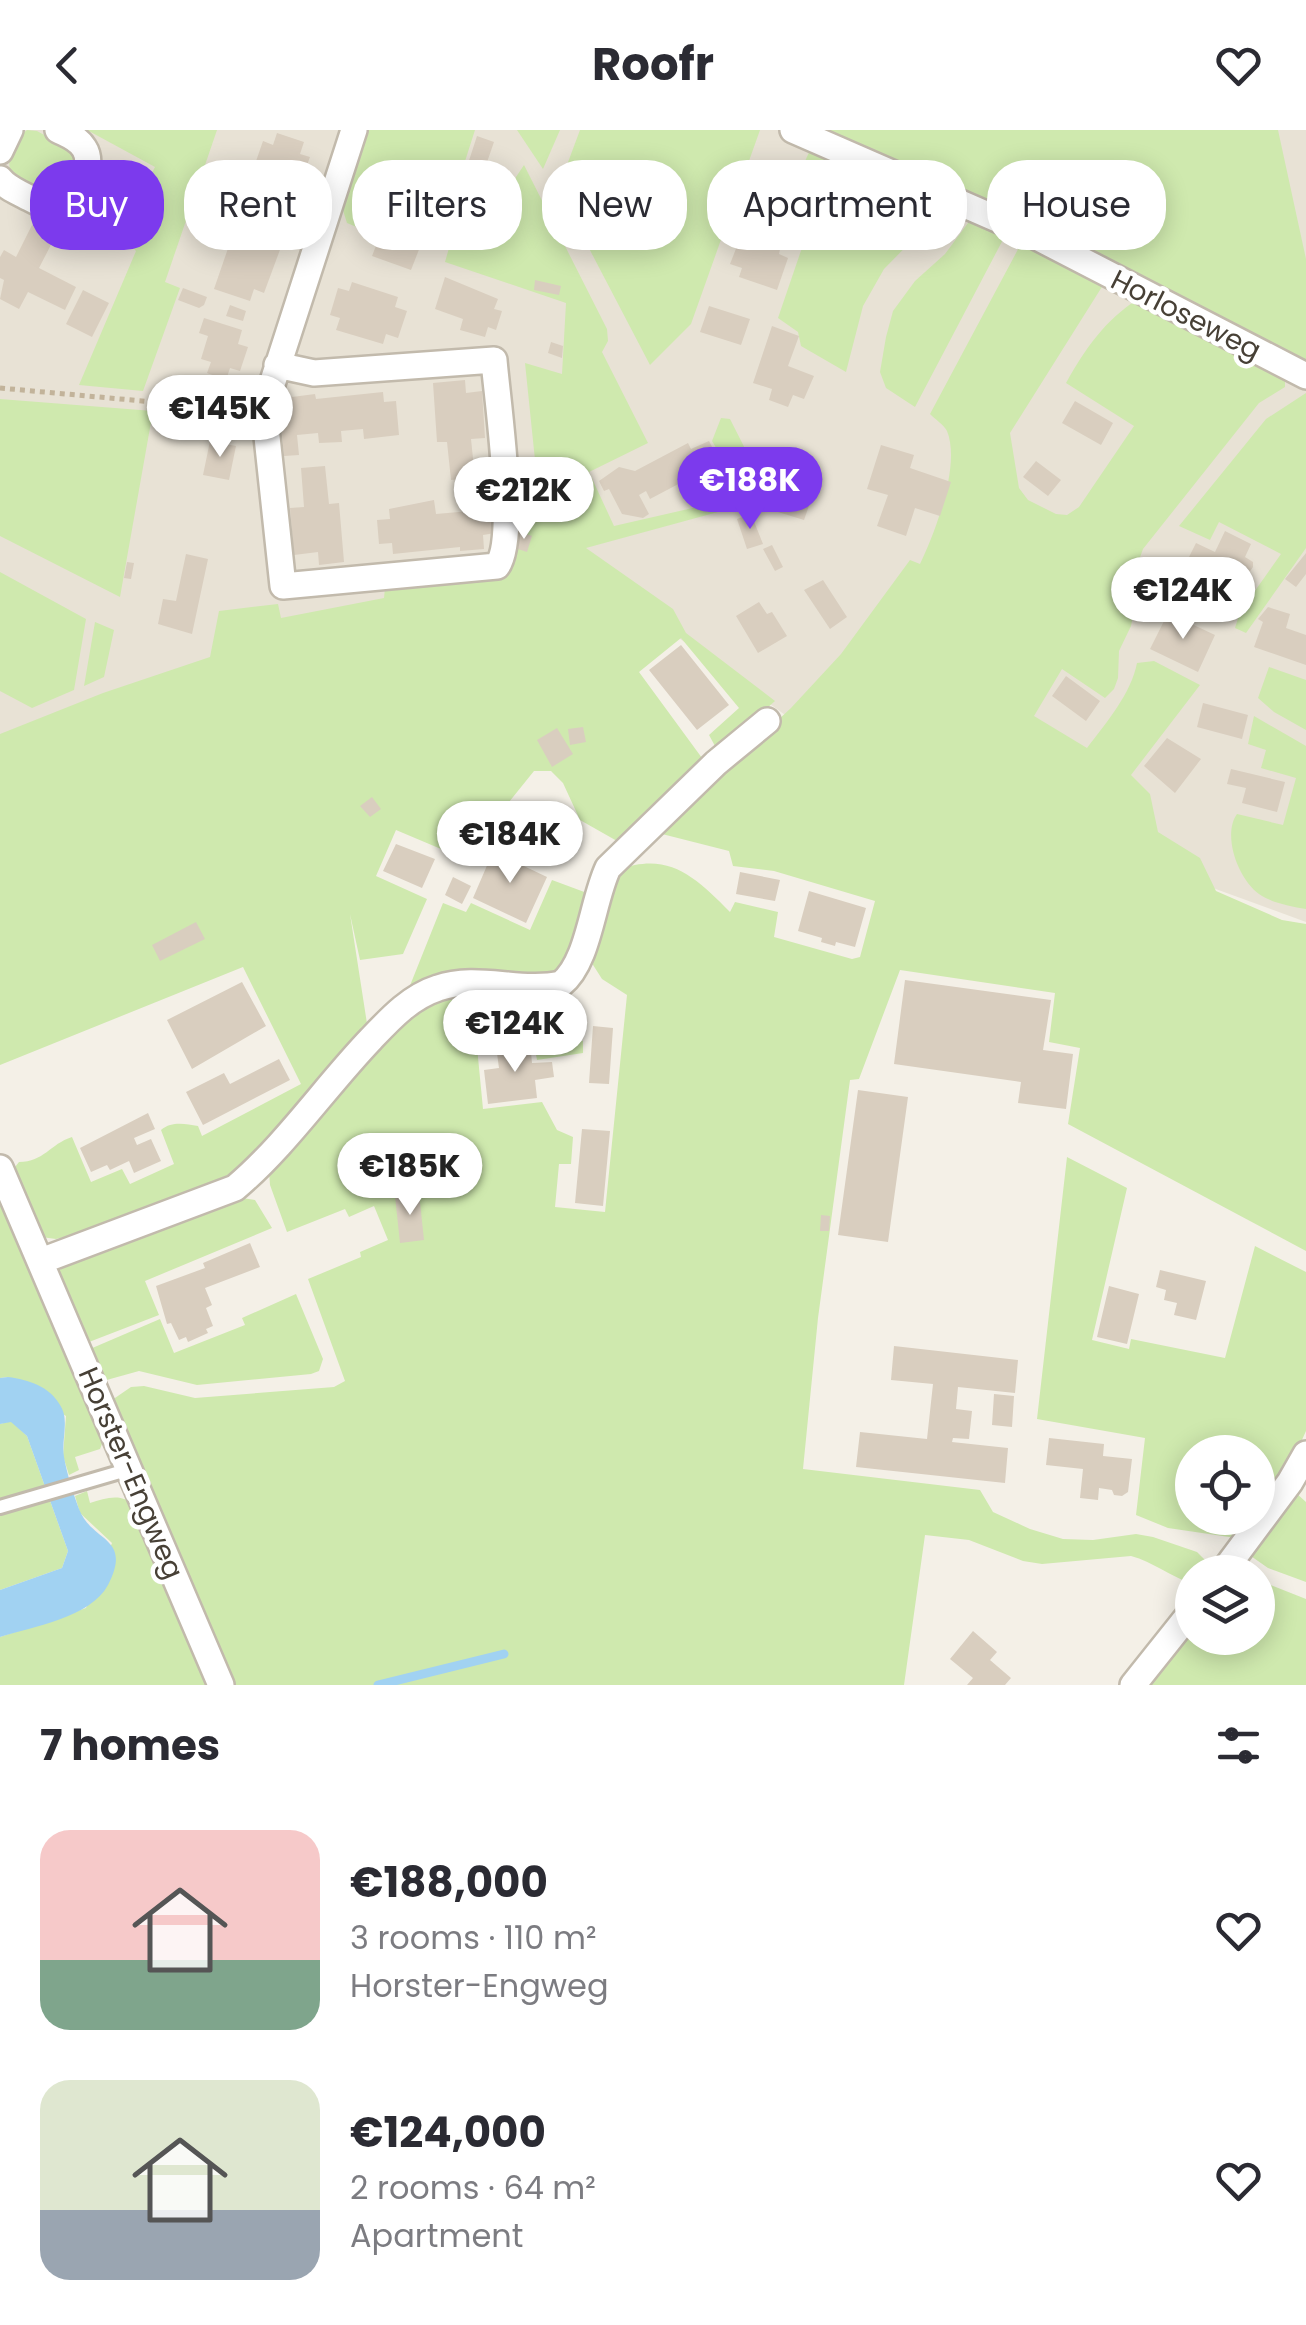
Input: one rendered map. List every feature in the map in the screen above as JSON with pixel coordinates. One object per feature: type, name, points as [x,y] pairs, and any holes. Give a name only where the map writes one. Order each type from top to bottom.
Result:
[{"type":"street","points":[[0,151],[10,130]]},
{"type":"street","points":[[0,179],[7,187],[44,206],[54,207],[71,200],[89,162],[84,146],[60,130]]},
{"type":"street","points":[[278,364],[314,373],[494,360],[507,520],[503,559],[497,566],[283,586],[264,409],[278,364],[354,130]]},
{"type":"street","name":"Horloseweg","points":[[793,130],[1029,233],[1306,376]]},
{"type":"street","points":[[40,1261],[235,1188],[259,1169],[382,1027],[426,993],[456,984],[550,987],[569,978],[578,963],[608,868],[716,762],[767,722]]},
{"type":"street","name":"Horster-Engweg","points":[[0,1168],[221,1685]]},
{"type":"street","points":[[1236,1555],[1306,1454]]},
{"type":"street","points":[[1133,1685],[1175,1632]]},
{"type":"lane","points":[[0,1507],[130,1468]]},
{"type":"path","points":[[0,388],[231,410],[264,409]]},
{"type":"shaded area","points":[[0,130],[1306,130],[1306,922],[832,749],[588,572],[0,777]]},
{"type":"green space","points":[[27,130],[37,131],[75,152],[76,160],[30,160],[30,187],[10,169],[9,161],[18,139]]},
{"type":"green space","points":[[87,130],[217,130],[207,160],[184,160],[184,226],[165,282],[180,288],[143,391],[79,385],[135,250],[164,250],[164,160],[142,160]]},
{"type":"green space","points":[[364,130],[475,130],[465,160],[355,160]]},
{"type":"green space","points":[[517,130],[560,130],[547,160],[542,160],[542,168]]},
{"type":"green space","points":[[580,130],[760,130],[749,160],[707,160],[707,250],[717,250],[691,324],[650,365],[590,250],[687,250],[687,160],[569,160]]},
{"type":"green space","points":[[816,130],[1278,130],[1306,259],[1306,363],[1068,250],[1166,250],[1166,160],[987,160],[987,211],[967,202],[967,160],[879,160]]},
{"type":"green space","points":[[811,148],[840,160],[806,160]]},
{"type":"green space","points":[[524,165],[542,201],[542,250],[567,250],[607,329],[608,341],[602,352],[648,443],[589,472],[614,526],[745,496],[712,441],[721,418],[730,419],[764,486],[760,497],[751,503],[586,548],[673,609],[686,633],[775,701],[723,747],[715,746],[709,735],[739,708],[681,638],[639,672],[702,758],[702,766],[617,841],[580,820],[563,783],[551,771],[534,771],[493,822],[480,819],[459,836],[449,831],[441,849],[396,830],[376,876],[427,899],[403,954],[360,960],[350,914],[368,1030],[230,1181],[85,1232],[56,1239],[41,1237],[11,1172],[19,1162],[35,1159],[72,1137],[91,1182],[122,1169],[130,1184],[174,1164],[161,1130],[165,1127],[198,1126],[202,1136],[301,1084],[243,967],[0,1065],[0,734],[103,693],[210,657],[219,611],[278,604],[281,618],[384,598],[385,588],[505,572],[520,524],[514,469],[532,468],[535,460],[525,363],[562,374],[566,303],[445,262],[448,250],[522,250]]},
{"type":"green space","points":[[352,169],[352,225],[347,223],[341,204]]},
{"type":"green space","points":[[974,215],[987,222],[987,250],[998,250],[915,407],[886,388],[880,372],[893,311],[915,281],[948,250],[967,250],[967,224]]},
{"type":"green space","points":[[801,250],[903,250],[884,269],[863,306],[846,372],[801,346],[798,332],[778,318]]},
{"type":"green space","points":[[1018,250],[1043,250],[1105,282],[1010,433],[1019,488],[1028,500],[1056,514],[1067,515],[1079,507],[1134,426],[1066,383],[1097,336],[1138,299],[1285,373],[1285,387],[1259,403],[1143,549],[1131,582],[1136,599],[1131,626],[1119,651],[1114,689],[1105,698],[1062,669],[1034,716],[1087,748],[1124,697],[1137,663],[1154,661],[1200,685],[1131,775],[1150,794],[1158,832],[1200,858],[1216,891],[1282,920],[1306,924],[1306,1251],[1068,1124],[1080,1048],[1049,1042],[1055,993],[900,970],[859,1079],[850,1080],[818,1318],[803,1469],[980,1490],[993,1512],[1063,1539],[1093,1540],[1136,1534],[1200,1555],[1175,1555],[1175,1576],[1131,1556],[1042,1564],[1023,1561],[969,1540],[925,1535],[904,1685],[232,1685],[212,1629],[112,1400],[131,1387],[144,1386],[195,1398],[334,1387],[345,1381],[308,1279],[361,1257],[360,1252],[388,1240],[374,1206],[349,1217],[345,1209],[287,1232],[270,1185],[269,1171],[391,1027],[443,994],[541,998],[566,1035],[583,1041],[583,1053],[537,1060],[533,1039],[477,1047],[483,1109],[542,1102],[557,1130],[573,1137],[571,1164],[559,1164],[555,1207],[605,1212],[627,995],[602,979],[588,957],[618,870],[636,865],[667,866],[693,878],[730,912],[735,902],[778,912],[774,937],[852,959],[860,957],[875,901],[774,871],[733,866],[729,851],[659,830],[791,708],[841,654],[910,560],[920,564],[939,517],[951,462],[947,431],[930,414]]},
{"type":"green space","points":[[1306,393],[1306,548],[1246,633],[1235,628],[1240,612],[1281,554],[1219,522],[1210,540],[1179,526],[1266,419]]},
{"type":"green space","points":[[0,399],[153,411],[120,597],[0,536]]},
{"type":"green space","points":[[0,572],[86,619],[74,690],[32,708],[0,691]]},
{"type":"green space","points":[[95,622],[114,630],[104,677],[84,686]]},
{"type":"green space","points":[[1269,667],[1306,680],[1306,730],[1258,698]]},
{"type":"green space","points":[[1254,716],[1306,746],[1306,909],[1259,894],[1234,856],[1231,833],[1237,814],[1283,825],[1296,778],[1261,768],[1266,750],[1248,744]]},
{"type":"green space","points":[[552,880],[587,893],[584,917],[559,973],[405,998],[443,903],[466,912],[471,903],[530,930]]},
{"type":"green space","points":[[1067,1157],[1127,1188],[1092,1340],[1129,1349],[1131,1339],[1225,1358],[1255,1246],[1306,1272],[1306,1431],[1275,1487],[1275,1435],[1175,1435],[1175,1529],[1168,1528],[1136,1515],[1145,1438],[1037,1419]]},
{"type":"green space","points":[[0,1196],[104,1439],[100,1449],[75,1457],[79,1470],[69,1475],[63,1456],[66,1416],[8,1377],[0,1378]]},
{"type":"green space","points":[[236,1197],[255,1200],[272,1228],[145,1281],[159,1315],[89,1342],[58,1272],[67,1263]]},
{"type":"green space","points":[[296,1294],[323,1359],[319,1371],[311,1374],[197,1385],[139,1371],[103,1381],[90,1349],[160,1319],[174,1353],[245,1325],[242,1318]]},
{"type":"green space","points":[[11,1421],[27,1436],[68,1551],[62,1568],[0,1590],[0,1424]]},
{"type":"green space","points":[[87,1491],[90,1503],[120,1498],[135,1507],[206,1685],[0,1685],[0,1637],[86,1608],[112,1543],[80,1513],[75,1496]]},
{"type":"green space","points":[[1296,1493],[1306,1502],[1306,1582],[1275,1571],[1275,1555],[1248,1554],[1263,1535],[1275,1535],[1275,1520]]},
{"type":"green space","points":[[1275,1587],[1306,1599],[1306,1685],[1147,1685],[1175,1650],[1175,1655],[1275,1655]]},
{"type":"water","points":[[0,1378],[38,1385],[60,1405],[64,1417],[64,1457],[79,1509],[108,1541],[116,1557],[108,1585],[88,1606],[0,1637],[0,1590],[62,1568],[68,1551],[27,1436],[11,1422],[0,1424]]},
{"type":"building","points":[[277,133],[304,142],[300,154],[310,157],[309,160],[256,160],[263,141],[273,145]]},
{"type":"building","points":[[477,136],[494,142],[488,160],[469,160]]},
{"type":"building","points":[[30,229],[30,250],[48,250],[39,268],[76,287],[65,310],[28,292],[19,309],[0,299],[4,280],[0,278],[0,257],[4,250],[16,257]]},
{"type":"building","points":[[227,250],[280,250],[264,293],[254,289],[250,301],[214,289]]},
{"type":"building","points":[[374,250],[419,250],[411,270],[372,256]]},
{"type":"building","points":[[735,250],[780,250],[779,254],[788,258],[777,290],[739,277],[742,268],[730,264]]},
{"type":"building","points":[[445,277],[498,299],[494,309],[502,311],[496,330],[488,327],[485,337],[460,330],[463,319],[435,309]]},
{"type":"building","points":[[535,280],[561,286],[559,295],[534,290]]},
{"type":"building","points":[[352,282],[398,297],[395,307],[407,311],[398,338],[386,334],[383,344],[336,330],[340,318],[330,315],[338,288],[349,291]]},
{"type":"building","points":[[183,288],[207,297],[204,305],[199,308],[178,300]]},
{"type":"building","points":[[83,290],[109,303],[92,337],[66,324]]},
{"type":"building","points":[[230,305],[246,311],[243,321],[226,316]]},
{"type":"building","points":[[709,306],[750,319],[741,345],[700,332]]},
{"type":"building","points":[[204,318],[242,330],[238,344],[248,347],[240,371],[230,368],[226,380],[207,373],[211,362],[201,359],[208,336],[199,333]]},
{"type":"building","points":[[772,326],[799,336],[788,366],[814,376],[804,399],[793,395],[788,407],[769,400],[772,389],[753,383]]},
{"type":"building","points":[[551,342],[563,346],[562,358],[548,353]]},
{"type":"building","points":[[465,380],[466,393],[482,391],[485,438],[471,439],[475,478],[451,480],[447,442],[437,442],[433,383]]},
{"type":"building","points":[[383,392],[384,402],[396,401],[399,435],[364,439],[363,429],[341,431],[342,442],[319,443],[318,433],[297,435],[299,455],[284,456],[280,413],[293,411],[292,397],[315,394],[316,399]]},
{"type":"building","points":[[1075,401],[1113,423],[1101,445],[1062,423]]},
{"type":"building","points":[[210,441],[236,446],[229,480],[203,475]]},
{"type":"building","points":[[709,441],[737,495],[724,500],[710,473],[701,468],[703,471],[650,499],[646,491],[639,495],[649,514],[643,518],[622,514],[609,489],[604,491],[599,481],[619,467],[635,471],[688,443],[691,449]]},
{"type":"building","points":[[881,445],[914,455],[910,468],[951,482],[940,516],[915,508],[906,536],[877,526],[888,495],[867,489]]},
{"type":"building","points":[[1036,461],[1061,480],[1048,496],[1023,477]]},
{"type":"building","points":[[325,466],[329,504],[339,503],[344,562],[319,565],[318,552],[294,555],[290,508],[304,507],[301,468]]},
{"type":"building","points":[[774,482],[813,494],[804,520],[765,508]]},
{"type":"building","points":[[434,500],[436,514],[493,509],[495,533],[483,535],[484,549],[460,551],[460,547],[393,554],[392,543],[379,544],[377,520],[390,519],[389,509]]},
{"type":"building","points":[[751,514],[763,544],[747,549],[737,519]]},
{"type":"building","points":[[1225,531],[1251,544],[1245,557],[1253,562],[1253,567],[1246,577],[1236,575],[1224,594],[1183,569],[1196,543],[1215,552]]},
{"type":"building","points":[[520,532],[532,536],[527,552],[515,548]]},
{"type":"building","points":[[772,545],[783,567],[775,571],[763,549]]},
{"type":"building","points":[[1306,553],[1306,574],[1296,587],[1285,579]]},
{"type":"building","points":[[186,554],[208,559],[192,634],[158,624],[163,599],[176,601]]},
{"type":"building","points":[[127,562],[134,563],[131,579],[124,578]]},
{"type":"building","points":[[823,580],[847,617],[830,629],[804,590]]},
{"type":"building","points":[[759,602],[767,614],[772,612],[787,636],[758,653],[736,616]]},
{"type":"building","points":[[1268,607],[1290,614],[1286,628],[1306,635],[1306,665],[1254,647],[1263,622],[1258,619]]},
{"type":"building","points":[[1168,613],[1215,635],[1198,672],[1150,649]]},
{"type":"building","points":[[681,645],[729,705],[697,730],[649,670]]},
{"type":"building","points":[[1066,676],[1100,701],[1086,721],[1052,696]]},
{"type":"building","points":[[1203,703],[1248,715],[1242,739],[1197,727]]},
{"type":"building","points":[[583,727],[586,742],[570,745],[568,729]]},
{"type":"building","points":[[557,728],[573,754],[552,767],[537,740]]},
{"type":"building","points":[[1167,738],[1201,759],[1175,793],[1144,766]]},
{"type":"building","points":[[1231,769],[1285,782],[1277,812],[1242,803],[1246,788],[1227,784]]},
{"type":"building","points":[[372,797],[381,809],[370,817],[360,806]]},
{"type":"building","points":[[396,844],[435,859],[422,888],[383,871]]},
{"type":"building","points":[[495,847],[509,853],[507,858],[547,877],[526,923],[473,898]]},
{"type":"building","points":[[740,872],[780,880],[775,901],[736,894]]},
{"type":"building","points":[[453,877],[471,886],[462,904],[445,895]]},
{"type":"building","points":[[809,891],[866,908],[855,947],[836,942],[835,946],[798,931]]},
{"type":"building","points":[[196,922],[205,939],[160,961],[152,945]]},
{"type":"building","points":[[905,980],[1051,1000],[1043,1050],[1073,1054],[1066,1109],[1018,1103],[1021,1082],[894,1064]]},
{"type":"building","points":[[242,982],[266,1026],[192,1069],[167,1020]]},
{"type":"building","points":[[593,1026],[613,1028],[609,1084],[589,1083]]},
{"type":"building","points":[[530,1042],[532,1063],[552,1062],[554,1077],[535,1080],[537,1098],[488,1104],[484,1070],[499,1068],[496,1046]]},
{"type":"building","points":[[279,1059],[290,1080],[203,1125],[186,1092],[224,1073],[230,1084]]},
{"type":"building","points":[[858,1090],[908,1097],[888,1242],[838,1235]]},
{"type":"building","points":[[148,1113],[155,1129],[134,1138],[137,1145],[151,1139],[161,1161],[134,1173],[129,1161],[110,1170],[107,1165],[91,1172],[80,1148]]},
{"type":"building","points":[[582,1129],[610,1131],[603,1206],[575,1203]]},
{"type":"building","points":[[419,1193],[424,1240],[400,1243],[395,1196]]},
{"type":"building","points":[[821,1215],[830,1216],[829,1231],[820,1231]]},
{"type":"building","points":[[250,1243],[260,1267],[205,1288],[212,1305],[206,1308],[213,1326],[206,1329],[208,1333],[188,1342],[186,1337],[179,1340],[171,1323],[167,1324],[156,1286],[205,1268],[203,1263]]},
{"type":"building","points":[[1160,1270],[1206,1281],[1196,1320],[1174,1315],[1177,1303],[1164,1300],[1166,1290],[1156,1287]]},
{"type":"building","points":[[1109,1286],[1139,1294],[1127,1344],[1097,1337]]},
{"type":"building","points":[[894,1346],[1018,1360],[1015,1393],[958,1387],[956,1409],[972,1411],[969,1439],[953,1438],[952,1442],[1008,1448],[1005,1483],[856,1467],[860,1432],[927,1439],[933,1384],[891,1380]]},
{"type":"building","points":[[994,1394],[1014,1396],[1012,1427],[992,1425]]},
{"type":"building","points":[[1049,1438],[1104,1444],[1103,1456],[1132,1459],[1128,1492],[1114,1495],[1112,1490],[1099,1488],[1098,1500],[1080,1498],[1083,1469],[1046,1465]]},
{"type":"building","points":[[973,1631],[997,1652],[990,1660],[1011,1678],[1005,1685],[967,1685],[973,1678],[950,1659]]},
{"type":"waterway","points":[[378,1685],[504,1654]]}]
